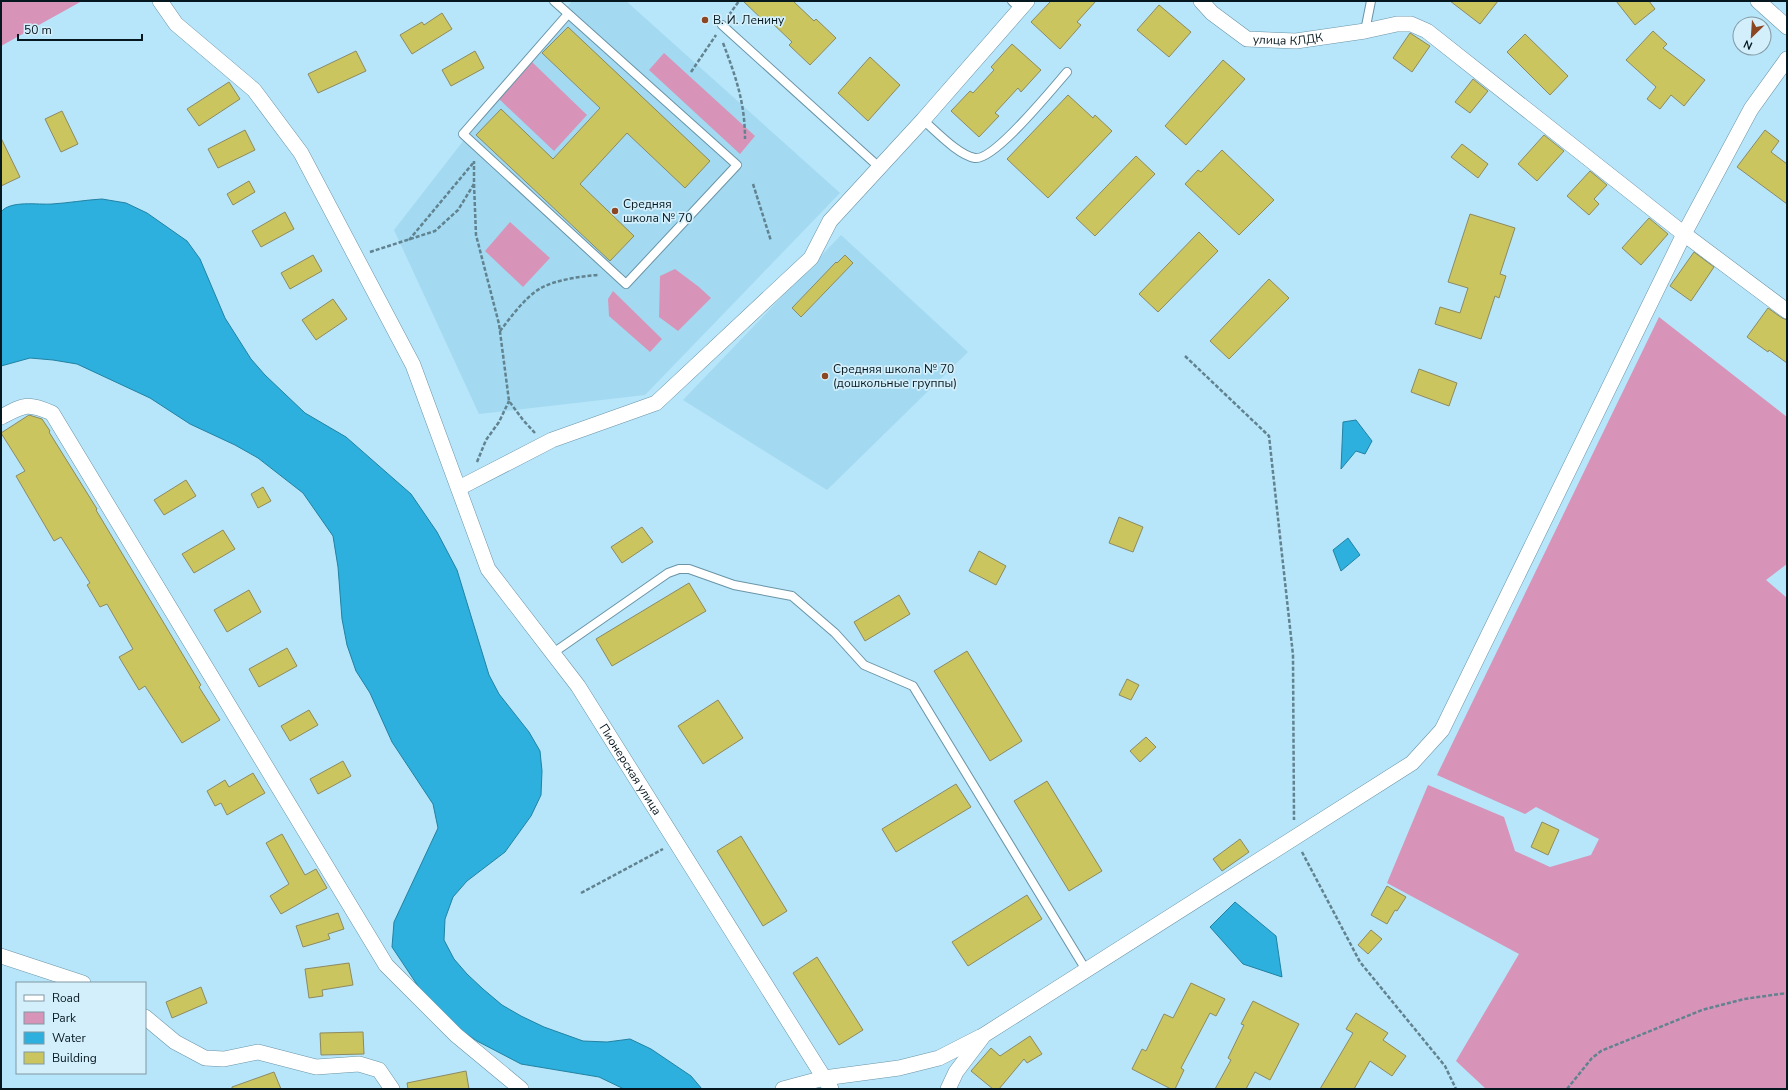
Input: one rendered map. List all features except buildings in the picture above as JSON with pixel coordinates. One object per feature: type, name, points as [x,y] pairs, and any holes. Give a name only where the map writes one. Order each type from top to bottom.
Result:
[{"type":"street","name":"Пионерская улица","points":[[160,1],[176,24],[254,90],[301,154],[413,365],[448,457],[465,485],[488,569],[578,686],[827,1084]]},
{"type":"street","name":"улица КЛДК","points":[[1201,1],[1212,13],[1247,39],[1296,41],[1365,31],[1397,24],[1411,24],[1427,31],[1684,234],[1787,311]]},
{"type":"street","points":[[1758,1],[1787,27]]},
{"type":"street","points":[[465,485],[546,444],[656,403],[811,258],[830,221],[923,120],[1020,4]]},
{"type":"street","points":[[783,1089],[827,1084],[939,1058],[984,1035],[1412,763],[1442,730],[1684,234],[1751,109],[1787,59]]},
{"type":"street","points":[[1,417],[20,407],[35,405],[52,413],[386,965],[456,1035],[521,1089]]},
{"type":"street","points":[[1,956],[80,982]]},
{"type":"street","points":[[146,1018],[175,1042],[205,1058],[224,1059],[258,1052],[316,1066],[359,1064],[379,1070],[392,1089]]},
{"type":"street","points":[[948,1089],[956,1072],[984,1035]]},
{"type":"lane","points":[[554,1],[737,165],[626,284],[462,134],[568,14]]},
{"type":"lane","points":[[1365,31],[1371,1]]},
{"type":"lane","points":[[720,28],[879,167]]},
{"type":"lane","points":[[923,120],[966,156],[976,158],[983,157],[1003,144],[1067,72]]},
{"type":"lane","points":[[553,653],[662,577],[678,569],[689,569],[734,585],[792,596],[835,632],[864,665],[913,686],[1086,970]]},
{"type":"path","points":[[720,28],[736,75],[745,116],[745,139]]},
{"type":"path","points":[[470,141],[474,151],[476,235],[500,332],[509,400],[523,420],[546,444]]},
{"type":"path","points":[[409,240],[474,162]]},
{"type":"path","points":[[356,256],[436,231],[458,210],[474,184]]},
{"type":"path","points":[[753,184],[771,241]]},
{"type":"path","points":[[500,332],[519,307],[541,288],[578,276],[615,274]]},
{"type":"path","points":[[1185,356],[1269,436],[1293,655],[1294,838],[1360,962],[1445,1066],[1456,1089]]},
{"type":"path","points":[[465,485],[486,440],[499,422],[509,400]]},
{"type":"path","points":[[581,893],[676,842]]},
{"type":"path","points":[[1567,1089],[1592,1058],[1601,1051],[1702,1010],[1744,999],[1787,993]]},
{"type":"shaded area","name":"Средняя школа № 70","points":[[572,1],[626,1],[840,193],[645,395],[479,414],[394,230]]},
{"type":"shaded area","name":"Средняя школа № 70 (дошкольные группы)","points":[[841,235],[968,352],[827,490],[683,400]]},
{"type":"green space","points":[[1,1],[82,1],[1,46]]},
{"type":"green space","points":[[664,53],[755,136],[740,154],[649,70]]},
{"type":"green space","points":[[532,62],[587,115],[554,151],[499,99]]},
{"type":"green space","points":[[510,222],[550,258],[523,287],[485,251]]},
{"type":"green space","points":[[675,269],[711,298],[678,331],[659,317],[660,276]]},
{"type":"green space","points":[[613,291],[662,339],[650,352],[609,316],[608,299]]},
{"type":"green space","points":[[1659,317],[1787,417],[1787,564],[1766,580],[1787,598],[1787,1089],[1486,1089],[1456,1061],[1519,954],[1387,883],[1428,785],[1504,817],[1515,851],[1550,867],[1591,855],[1599,839],[1536,807],[1525,814],[1437,775]]},
{"type":"water","points":[[102,199],[126,203],[147,213],[187,241],[200,259],[225,318],[251,359],[265,375],[305,413],[346,437],[411,494],[437,532],[457,570],[489,675],[499,694],[529,732],[540,751],[542,771],[541,795],[531,816],[505,852],[467,881],[453,897],[445,919],[444,940],[454,959],[483,989],[502,1005],[521,1016],[544,1027],[583,1041],[607,1042],[630,1039],[651,1049],[691,1076],[702,1089],[624,1089],[599,1077],[521,1064],[477,1041],[455,1026],[420,989],[392,947],[394,922],[438,828],[433,804],[392,742],[370,693],[356,671],[347,645],[342,619],[338,567],[333,536],[303,493],[258,458],[235,445],[190,424],[150,398],[77,364],[30,358],[1,366],[1,212],[5,208],[17,204],[52,204]]},
{"type":"water","points":[[1356,420],[1372,441],[1365,454],[1356,451],[1341,469],[1343,422]]},
{"type":"water","points":[[1348,538],[1360,555],[1341,571],[1333,550]]},
{"type":"water","points":[[1235,902],[1276,936],[1282,977],[1243,964],[1210,927]]},
{"type":"place","name":"В. И. Ленину","points":[[705,20]]},
{"type":"place","name":"Средняя школа № 70","points":[[615,211]]},
{"type":"place","name":"Средняя школа № 70 (дошкольные группы)","points":[[825,376]]}]
